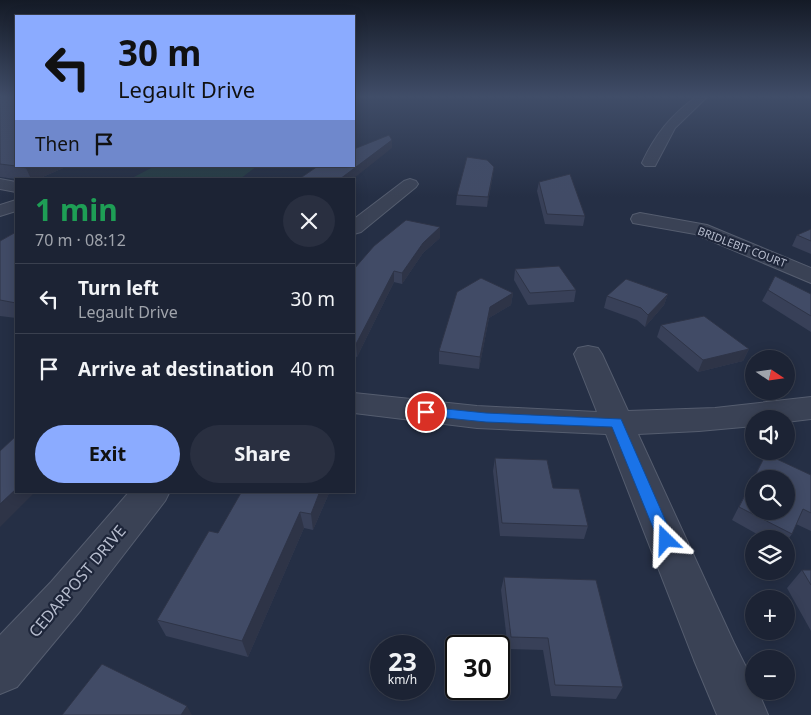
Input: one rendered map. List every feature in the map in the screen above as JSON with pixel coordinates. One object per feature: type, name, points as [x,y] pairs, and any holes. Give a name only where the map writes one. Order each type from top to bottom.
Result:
[{"type":"street","points":[[650,162],[659,141],[667,130]]},
{"type":"street","points":[[0,184],[15,186]]},
{"type":"street","points":[[355,227],[410,184]]},
{"type":"street","points":[[0,202],[15,205]]},
{"type":"street","points":[[0,211],[15,205]]},
{"type":"street","name":"BRIDLEBIT COURT","points":[[640,219],[700,229],[756,251],[811,276]]},
{"type":"street","points":[[588,354],[717,660],[743,715]]},
{"type":"street","points":[[355,403],[486,418],[617,422],[682,421],[811,408]]},
{"type":"street","name":"CEDARPOST DRIVE","points":[[0,670],[66,596],[150,493]]},
{"type":"shaded area","points":[[153,167],[256,167],[241,178],[132,178]]},
{"type":"building","points":[[0,130],[15,130],[15,166],[0,164]]},
{"type":"building","points":[[389,135],[392,140],[341,178],[300,178],[317,167],[355,167],[355,149]]},
{"type":"building","points":[[467,157],[487,160],[494,167],[488,197],[457,195]]},
{"type":"building","points":[[570,174],[585,216],[547,214],[539,182]]},
{"type":"building","points":[[406,220],[440,227],[423,243],[402,273],[394,271],[355,344],[355,268],[374,246]]},
{"type":"building","points":[[811,229],[811,241],[797,235]]},
{"type":"building","points":[[15,233],[15,303],[0,300],[0,241]]},
{"type":"building","points":[[559,266],[576,290],[530,293],[515,269]]},
{"type":"building","points":[[775,276],[811,294],[811,316],[768,290]]},
{"type":"building","points":[[481,278],[513,293],[490,307],[480,357],[439,351],[457,292]]},
{"type":"building","points":[[626,279],[668,294],[648,315],[641,308],[607,296]]},
{"type":"building","points":[[704,316],[749,349],[703,360],[661,325]]},
{"type":"building","points":[[15,437],[15,490],[0,504],[0,451]]},
{"type":"building","points":[[495,458],[547,460],[553,488],[579,489],[588,526],[502,523]]},
{"type":"building","points":[[763,460],[779,460],[811,475],[811,513],[803,509],[794,530],[784,530],[765,520],[795,520],[795,470],[758,470]]},
{"type":"building","points":[[241,493],[319,493],[311,514],[300,512],[242,641],[157,620],[209,531],[218,533]]},
{"type":"building","points":[[745,495],[745,510],[739,507]]},
{"type":"building","points":[[802,570],[811,570],[811,585]]},
{"type":"building","points":[[504,577],[596,580],[623,687],[555,685],[548,638],[511,637]]},
{"type":"building","points":[[102,664],[187,706],[181,715],[62,715]]},
{"type":"route","points":[[426,412],[486,418],[617,422],[666,540]]}]
